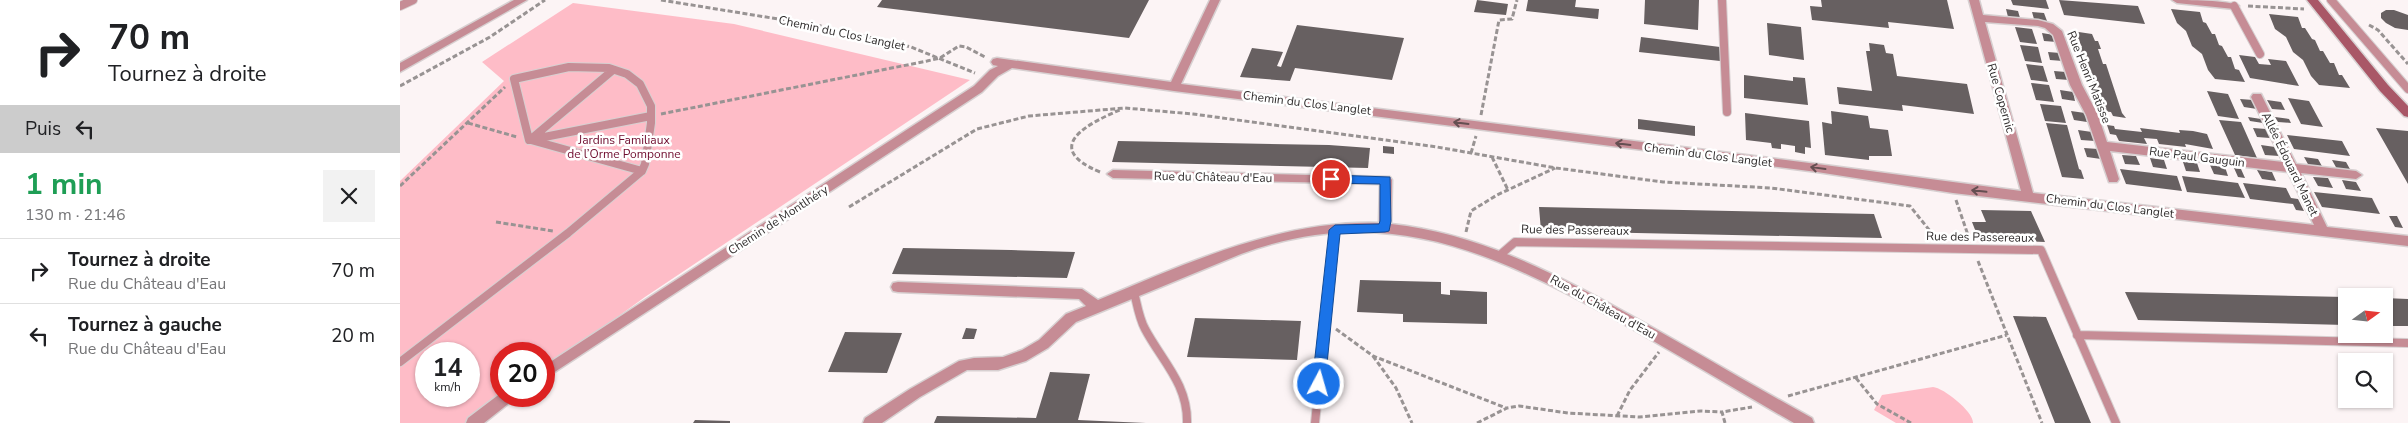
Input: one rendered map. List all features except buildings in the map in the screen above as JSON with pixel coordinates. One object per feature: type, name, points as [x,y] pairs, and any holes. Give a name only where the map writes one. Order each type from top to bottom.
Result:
[{"type":"street","points":[[400,68],[522,0]]},
{"type":"street","points":[[1174,87],[1215,0]]},
{"type":"street","name":"Rue Copernic","points":[[1974,0],[2028,196]]},
{"type":"street","points":[[2177,0],[2234,6]]},
{"type":"street","points":[[2312,0],[2319,11],[2384,88],[2408,113]]},
{"type":"street","name":"Rue Henri Matisse","points":[[1979,18],[2038,23],[2049,26],[2058,33],[2076,85],[2092,115],[2112,180]]},
{"type":"street","name":"Chemin du Clos Langlet","points":[[1003,63],[1953,188],[2408,241]]},
{"type":"street","name":"Chemin de Montlhéry","points":[[555,366],[978,89],[1003,63]]},
{"type":"street","name":"Allée Édouard Manet","points":[[2257,97],[2324,231]]},
{"type":"street","name":"Rue Paul Gauguin","points":[[2102,146],[2356,175]]},
{"type":"street","name":"Rue du Château d'Eau","points":[[1113,174],[1386,180],[1385,228]]},
{"type":"street","name":"Rue du Château d'Eau","points":[[870,423],[915,393],[964,365],[973,362],[1002,364],[1029,353],[1043,344],[1061,325],[1098,307],[1268,241],[1335,230],[1385,228],[1409,231],[1463,243],[1500,254],[1576,292],[1808,423]]},
{"type":"street","points":[[898,287],[1082,294],[1098,307]]},
{"type":"street","points":[[473,423],[494,407]]},
{"type":"lane","points":[[400,6],[413,0]]},
{"type":"lane","points":[[1722,0],[1728,112]]},
{"type":"lane","points":[[2331,0],[2408,89]]},
{"type":"lane","points":[[2234,6],[2260,54]]},
{"type":"lane","points":[[400,362],[568,233],[642,171],[645,164],[651,116],[650,102],[641,83],[632,77],[601,66],[574,66],[543,70],[514,79],[529,140]]},
{"type":"lane","points":[[529,140],[613,70]]},
{"type":"lane","points":[[529,140],[651,116]]},
{"type":"lane","points":[[529,140],[642,171]]},
{"type":"lane","points":[[1314,423],[1335,230]]},
{"type":"lane","name":"Rue des Passereaux","points":[[1500,254],[1515,242],[2041,250],[2077,335]]},
{"type":"lane","points":[[1134,292],[1144,327],[1187,397],[1189,411],[1187,423]]},
{"type":"lane","points":[[2116,423],[2077,335],[2408,343]]},
{"type":"path","points":[[400,86],[490,37],[545,0]]},
{"type":"path","name":"Chemin du Clos Langlet","points":[[661,0],[821,26],[911,47],[988,78]]},
{"type":"path","points":[[1471,153],[1480,126],[1499,20],[1512,19],[1518,0]]},
{"type":"path","points":[[2234,6],[2319,11]]},
{"type":"path","points":[[2363,21],[2378,30],[2408,64]]},
{"type":"path","points":[[651,116],[940,58],[959,46],[966,46],[1003,63]]},
{"type":"path","points":[[400,186],[514,79]]},
{"type":"path","points":[[1113,174],[1087,166],[1076,157],[1070,147],[1071,139],[1079,130],[1125,108]]},
{"type":"path","points":[[849,207],[977,129],[1028,116],[1125,108],[1193,114],[1663,182],[1771,188],[1910,206],[1944,249]]},
{"type":"path","points":[[467,123],[529,140]]},
{"type":"path","points":[[1492,156],[1508,190]]},
{"type":"path","points":[[1463,243],[1471,211],[1508,190],[1556,168]]},
{"type":"path","points":[[1953,188],[1957,207],[2042,423]]},
{"type":"path","points":[[496,222],[568,233]]},
{"type":"path","points":[[1325,326],[1334,327],[1373,356],[1507,408]]},
{"type":"path","points":[[1776,406],[1782,398],[2007,336]]},
{"type":"path","points":[[1617,416],[1622,401],[1632,385],[1667,342]]},
{"type":"path","points":[[1373,356],[1392,381],[1406,406],[1412,423]]},
{"type":"path","points":[[1856,378],[1877,404],[1911,423]]},
{"type":"path","points":[[1477,423],[1507,408],[1519,406],[1568,413],[1639,417],[1701,411],[1722,412],[1756,407]]},
{"type":"path","points":[[1722,412],[1725,423]]},
{"type":"green space","name":"Jardins Familiaux de l’Orme Pomponne","points":[[573,3],[734,24],[970,80],[645,297],[555,362],[555,342],[490,342],[490,405],[469,423],[400,423],[400,181],[504,81],[482,62]]},
{"type":"green space","points":[[1933,387],[1938,388],[1958,401],[1969,413],[1973,423],[1896,423],[1874,410],[1882,395]]},
{"type":"route","points":[[1319,384],[1335,230],[1385,228],[1386,221],[1386,180],[1331,179]]}]
